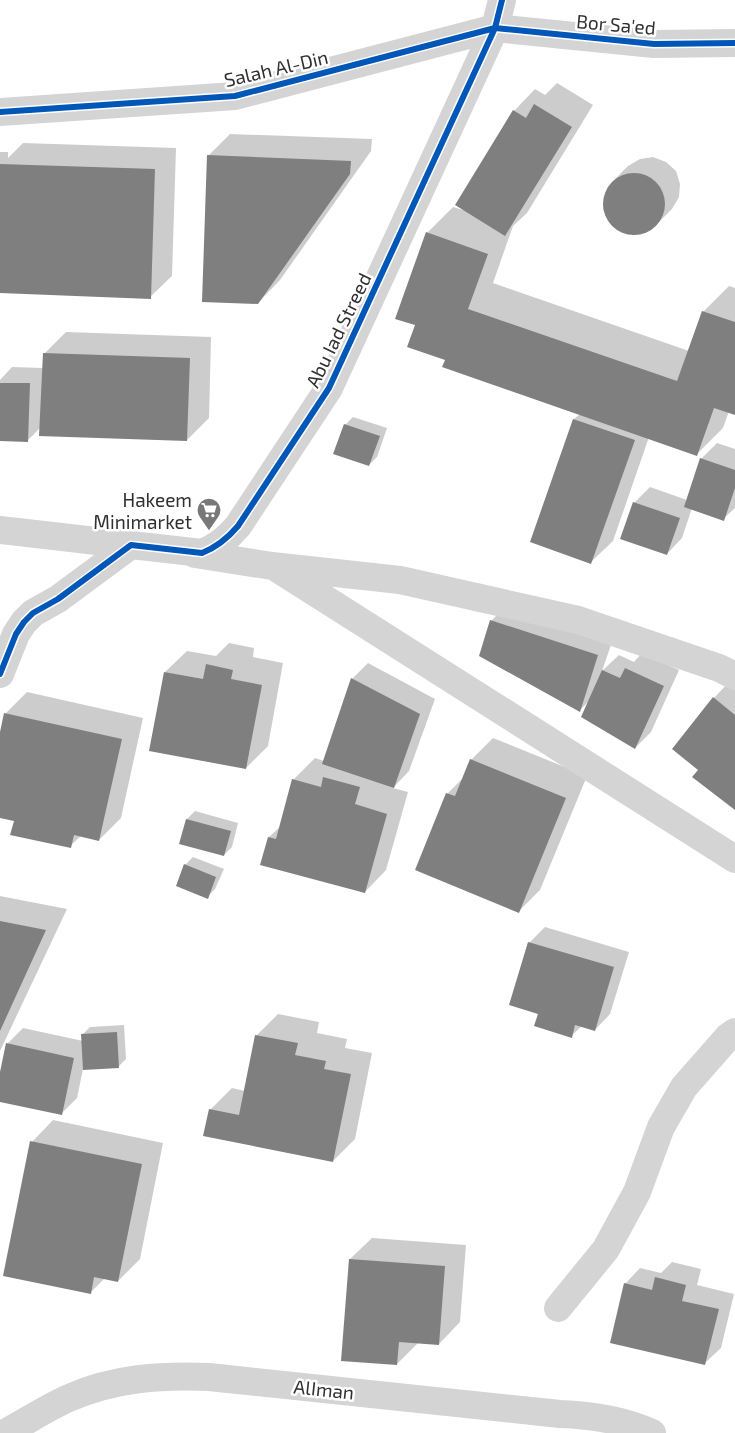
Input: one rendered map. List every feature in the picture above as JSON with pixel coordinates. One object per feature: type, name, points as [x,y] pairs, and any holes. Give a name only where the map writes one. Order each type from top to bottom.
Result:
[{"type":"street","name":"Abu Iad Streed","points":[[131,545],[202,553],[213,549],[228,538],[238,526],[330,388],[495,28],[502,0]]},
{"type":"street","name":"Bor Sa'ed","points":[[495,28],[654,44],[735,43]]},
{"type":"street","name":"Salah Al-Din","points":[[0,112],[235,96],[495,28]]},
{"type":"street","points":[[0,530],[131,545],[272,566],[400,580],[578,620],[719,668],[735,676]]},
{"type":"street","points":[[0,674],[16,634],[33,613],[58,599],[131,545]]},
{"type":"street","points":[[272,566],[735,859]]},
{"type":"street","points":[[558,1308],[606,1249],[638,1192],[661,1127],[684,1087],[728,1037],[735,1032]]},
{"type":"street","name":"AlIman","points":[[5,1433],[36,1414],[70,1398],[106,1385],[142,1378],[180,1376],[209,1377],[581,1415],[614,1420],[652,1433]]},
{"type":"building","points":[[534,104],[572,127],[505,236],[455,205],[513,110],[526,118]]},
{"type":"building","points":[[207,155],[351,161],[350,174],[258,304],[202,302]]},
{"type":"building","points":[[0,164],[155,169],[151,299],[0,293]]},
{"type":"building","points":[[628,173],[640,173],[656,182],[663,192],[665,204],[663,216],[656,226],[640,235],[628,235],[617,230],[608,221],[603,210],[603,198],[608,187],[617,178]]},
{"type":"building","points":[[426,232],[488,254],[468,309],[677,381],[702,311],[735,322],[735,415],[714,408],[697,456],[442,367],[445,360],[407,347],[415,325],[395,319]]},
{"type":"building","points":[[43,353],[190,358],[187,441],[39,436]]},
{"type":"building","points":[[0,383],[30,383],[28,442],[0,441]]},
{"type":"building","points":[[573,419],[635,440],[591,564],[530,542]]},
{"type":"building","points":[[344,424],[380,436],[369,466],[333,454]]},
{"type":"building","points":[[700,458],[735,470],[735,488],[724,521],[684,507]]},
{"type":"building","points":[[633,502],[680,518],[667,555],[620,539]]},
{"type":"building","points":[[490,620],[598,655],[580,712],[479,656]]},
{"type":"building","points":[[206,664],[233,670],[231,679],[262,685],[246,769],[149,751],[164,672],[203,679]]},
{"type":"building","points":[[625,668],[664,686],[635,749],[581,717],[602,670],[620,678]]},
{"type":"building","points":[[351,678],[420,714],[394,788],[322,764]]},
{"type":"building","points":[[713,697],[735,715],[735,810],[692,777],[698,770],[672,749]]},
{"type":"building","points":[[4,713],[122,739],[99,841],[74,835],[71,848],[10,835],[14,821],[0,818],[0,732]]},
{"type":"building","points":[[470,759],[566,798],[519,913],[415,870],[446,793],[455,796]]},
{"type":"building","points":[[323,777],[360,787],[355,804],[387,814],[365,893],[260,865],[268,837],[276,839],[292,779],[321,787]]},
{"type":"building","points":[[186,819],[231,831],[224,856],[179,844]]},
{"type":"building","points":[[184,864],[216,877],[208,899],[176,886]]},
{"type":"building","points":[[0,921],[46,930],[0,1031]]},
{"type":"building","points":[[528,942],[614,967],[595,1031],[575,1025],[572,1038],[534,1026],[538,1014],[509,1005]]},
{"type":"building","points":[[117,1032],[119,1068],[83,1070],[81,1034]]},
{"type":"building","points":[[255,1035],[298,1043],[295,1055],[326,1061],[324,1069],[351,1074],[333,1162],[203,1136],[209,1109],[239,1115]]},
{"type":"building","points":[[6,1043],[74,1058],[62,1115],[0,1102],[0,1072]]},
{"type":"building","points":[[30,1141],[142,1164],[118,1282],[94,1277],[91,1294],[3,1276]]},
{"type":"building","points":[[349,1259],[445,1266],[439,1345],[399,1342],[397,1365],[341,1361]]},
{"type":"building","points":[[655,1277],[686,1285],[682,1301],[719,1309],[705,1365],[610,1343],[624,1283],[652,1290]]},
{"type":"cycle path","points":[[0,674],[16,634],[33,613],[58,599],[131,545],[202,553],[222,542],[238,526],[329,388],[495,28],[502,0]]},
{"type":"cycle path","points":[[0,112],[235,96],[495,28],[654,44],[735,43]]},
{"type":"place","name":"Hakeem Minimarket","points":[[209,531]]}]
